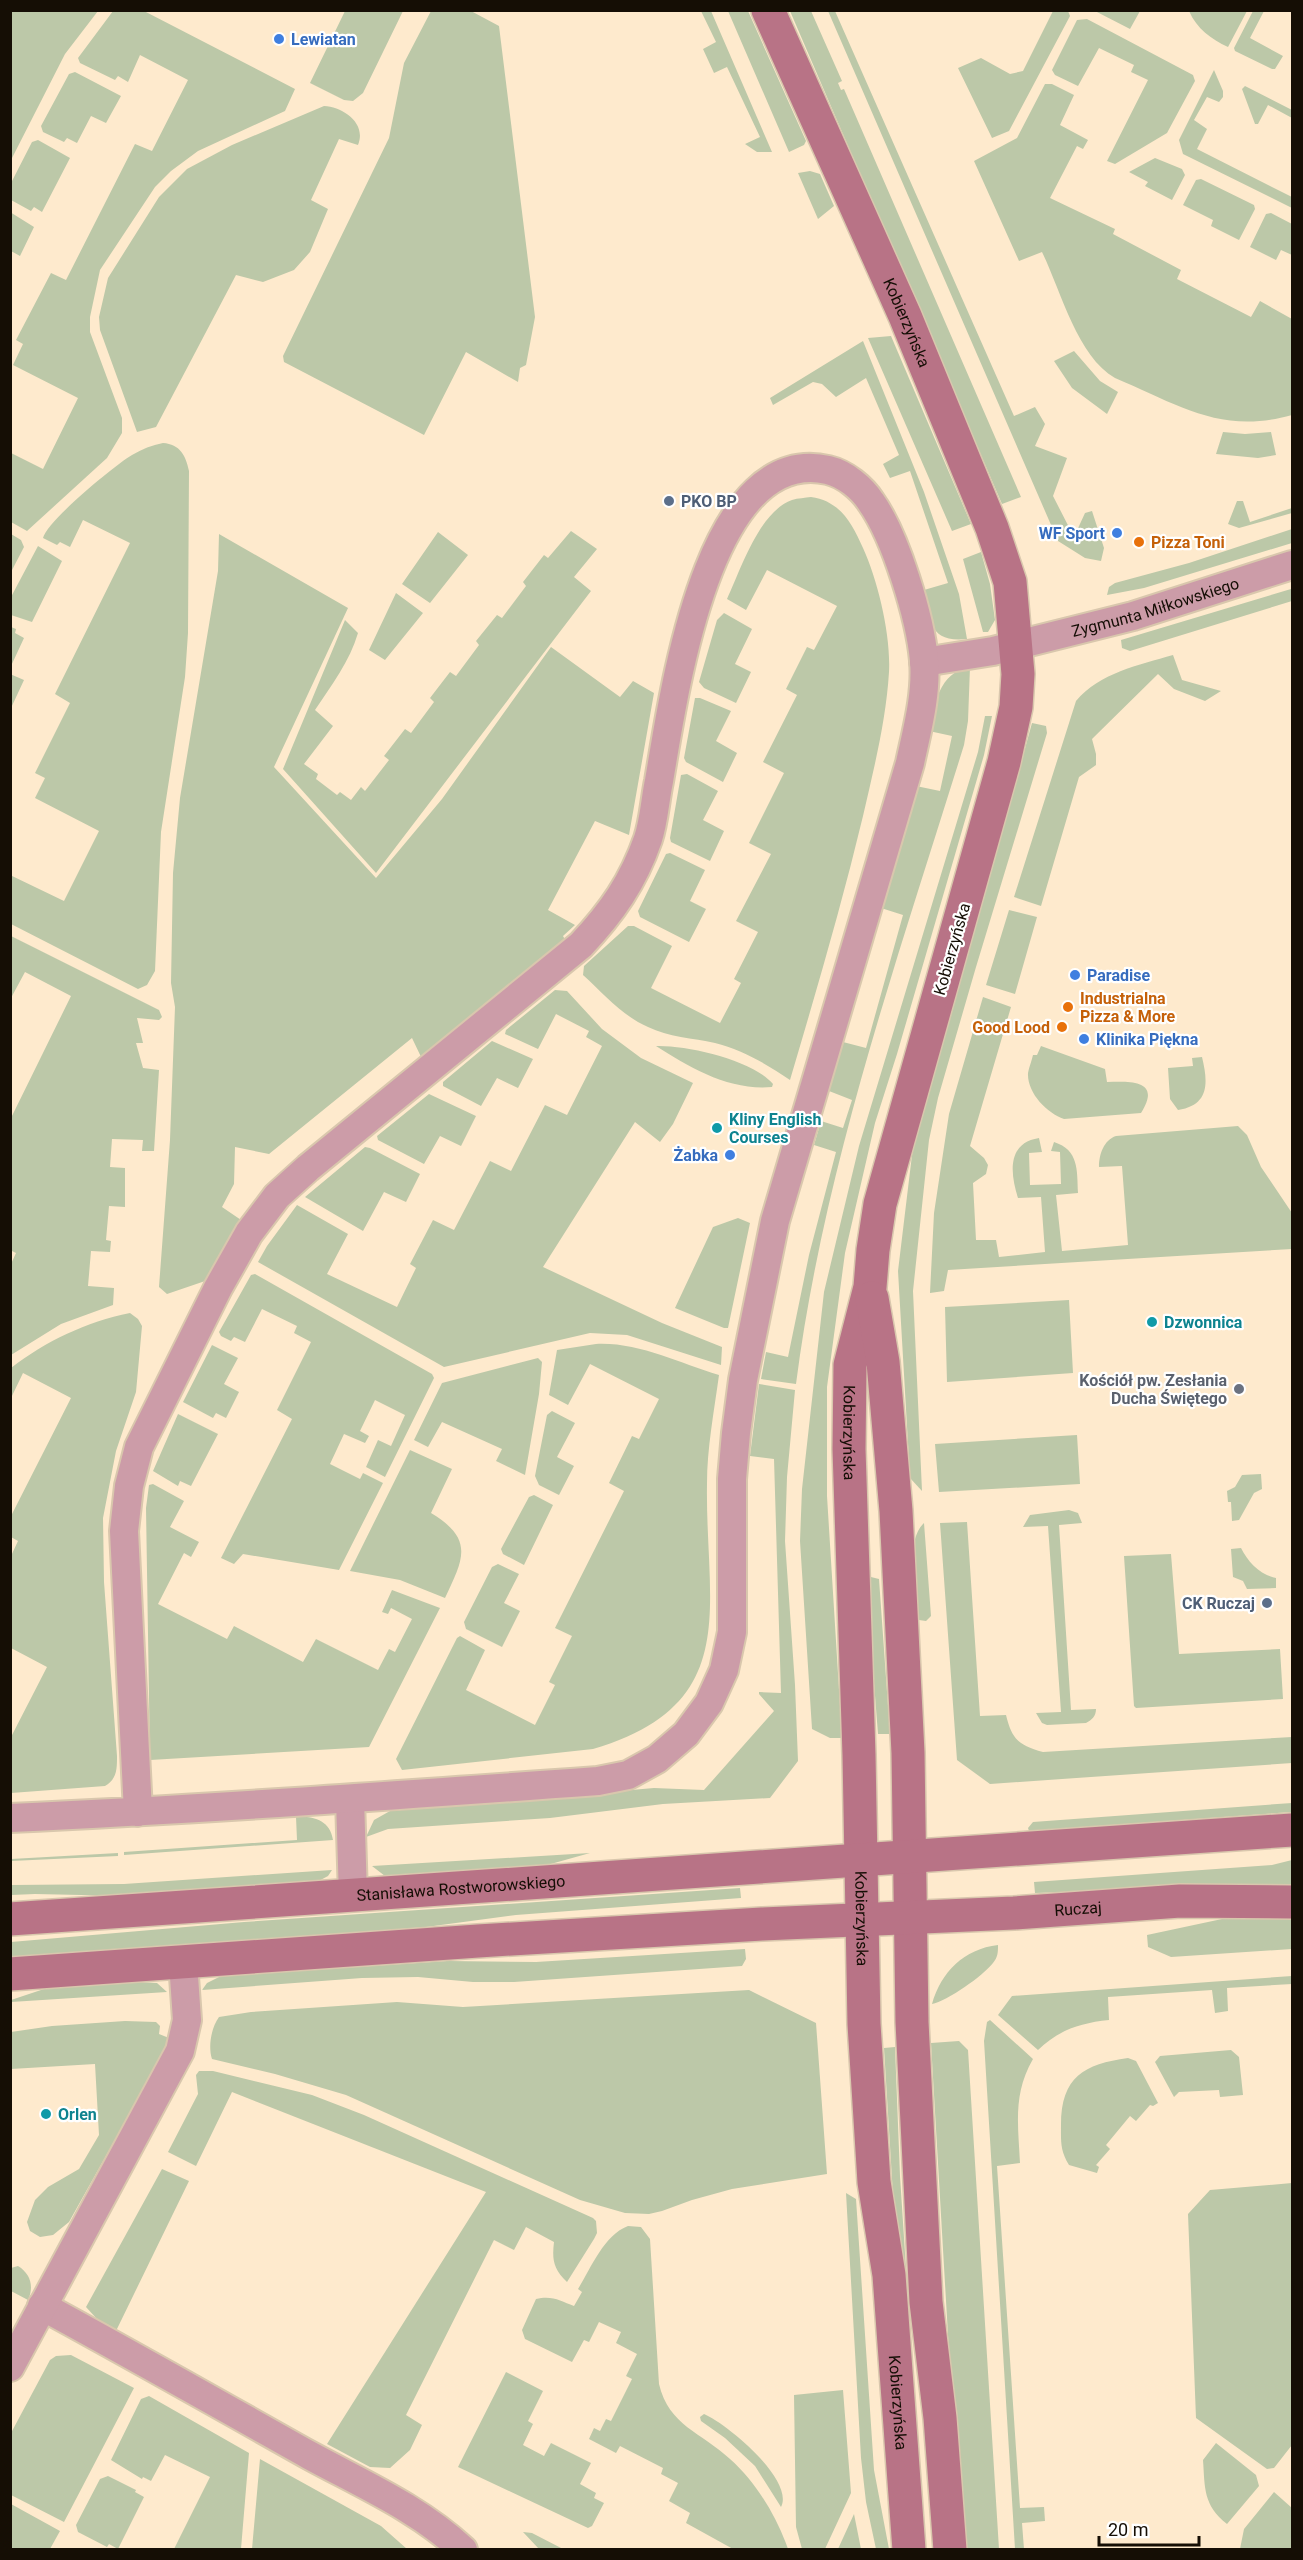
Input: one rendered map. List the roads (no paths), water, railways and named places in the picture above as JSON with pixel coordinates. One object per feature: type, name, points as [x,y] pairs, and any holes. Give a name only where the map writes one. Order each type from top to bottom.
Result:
[{"type":"street","name":"Kobierzyńska","points":[[768,10],[905,316],[992,528],[1010,582],[1017,645],[1017,707],[880,1204],[870,1287],[850,1365],[849,1425],[864,2024],[874,2182],[889,2275],[909,2550]]},
{"type":"street","points":[[10,1818],[138,1812],[350,1799],[598,1781],[628,1775],[657,1759],[687,1734],[709,1703],[724,1670],[732,1632],[732,1479],[736,1433],[743,1380],[774,1221],[910,763],[921,710],[924,662],[919,625],[897,554],[871,502],[852,482],[833,471],[813,467],[793,470],[768,481],[746,500],[726,530],[700,593],[675,688],[649,837],[634,875],[609,915],[581,945],[317,1161],[278,1196],[249,1233],[218,1288],[140,1447],[129,1486],[124,1531],[138,1812]]},
{"type":"street","name":"Zygmunta Miłkowskiego","points":[[1017,645],[1133,616],[1293,565]]},
{"type":"street","points":[[924,662],[1017,645]]},
{"type":"street","name":"Kobierzyńska","points":[[870,1287],[883,1362],[896,1511],[912,1917],[912,2022],[926,2302],[940,2418],[950,2550]]},
{"type":"street","points":[[350,1799],[353,1896]]},
{"type":"street","points":[[910,1856],[1293,1830]]},
{"type":"street","name":"Stanisława Rostworowskiego","points":[[10,1919],[910,1856]]},
{"type":"street","name":"Ruczaj","points":[[862,1919],[1180,1901],[1293,1902]]},
{"type":"street","points":[[10,1974],[478,1941],[862,1919]]},
{"type":"street","points":[[10,2367],[180,2050],[187,2020],[183,1962]]},
{"type":"street","points":[[42,2306],[337,2471],[403,2505],[439,2529],[463,2550]]},
{"type":"place","name":"Lewiatan","points":[[279,39]]},
{"type":"place","name":"PKO BP","points":[[669,501]]},
{"type":"place","name":"WF Sport","points":[[1117,533]]},
{"type":"place","name":"Pizza Toni","points":[[1139,542]]},
{"type":"place","name":"Paradise","points":[[1075,975]]},
{"type":"place","name":"Industrialna Pizza & More","points":[[1068,1007]]},
{"type":"place","name":"Good Lood","points":[[1062,1027]]},
{"type":"place","name":"Klinika Piękna","points":[[1084,1039]]},
{"type":"place","name":"Kliny English Courses","points":[[717,1128]]},
{"type":"place","name":"Żabka","points":[[730,1155]]},
{"type":"place","name":"Dzwonnica","points":[[1152,1322]]},
{"type":"place","name":"Kościół pw. Zesłania Ducha Świętego","points":[[1239,1389]]},
{"type":"place","name":"CK Ruczaj","points":[[1267,1603]]},
{"type":"place","name":"Orlen","points":[[46,2114]]}]
